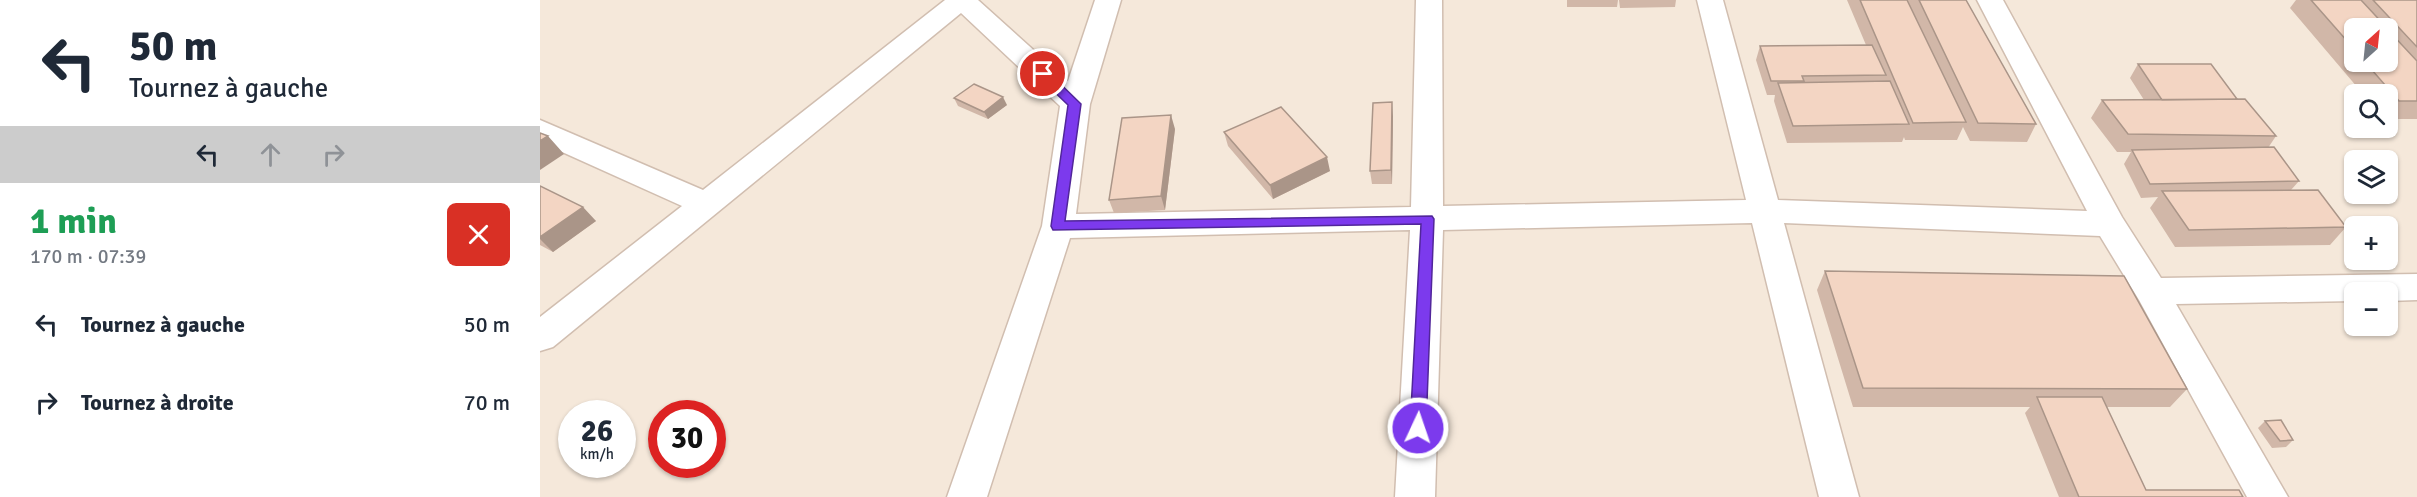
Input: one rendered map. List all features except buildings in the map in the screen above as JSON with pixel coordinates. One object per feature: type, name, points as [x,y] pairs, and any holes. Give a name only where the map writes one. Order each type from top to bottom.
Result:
[{"type":"street","points":[[540,337],[962,0],[1075,104]]},
{"type":"street","points":[[967,497],[1058,226],[1075,104],[1108,0]]},
{"type":"street","points":[[1415,497],[1428,219],[1429,0]]},
{"type":"street","points":[[1710,0],[1839,497]]},
{"type":"street","points":[[1990,0],[2110,224],[2151,291],[2268,497]]},
{"type":"street","points":[[540,130],[706,204]]},
{"type":"street","points":[[1058,226],[1763,211],[2110,224]]},
{"type":"street","points":[[2151,291],[2417,287]]},
{"type":"shaded area","points":[[540,0],[2417,0],[2417,497],[540,497]]},
{"type":"route","points":[[1043,74],[1075,104],[1058,226],[1428,219],[1418,428]]}]
